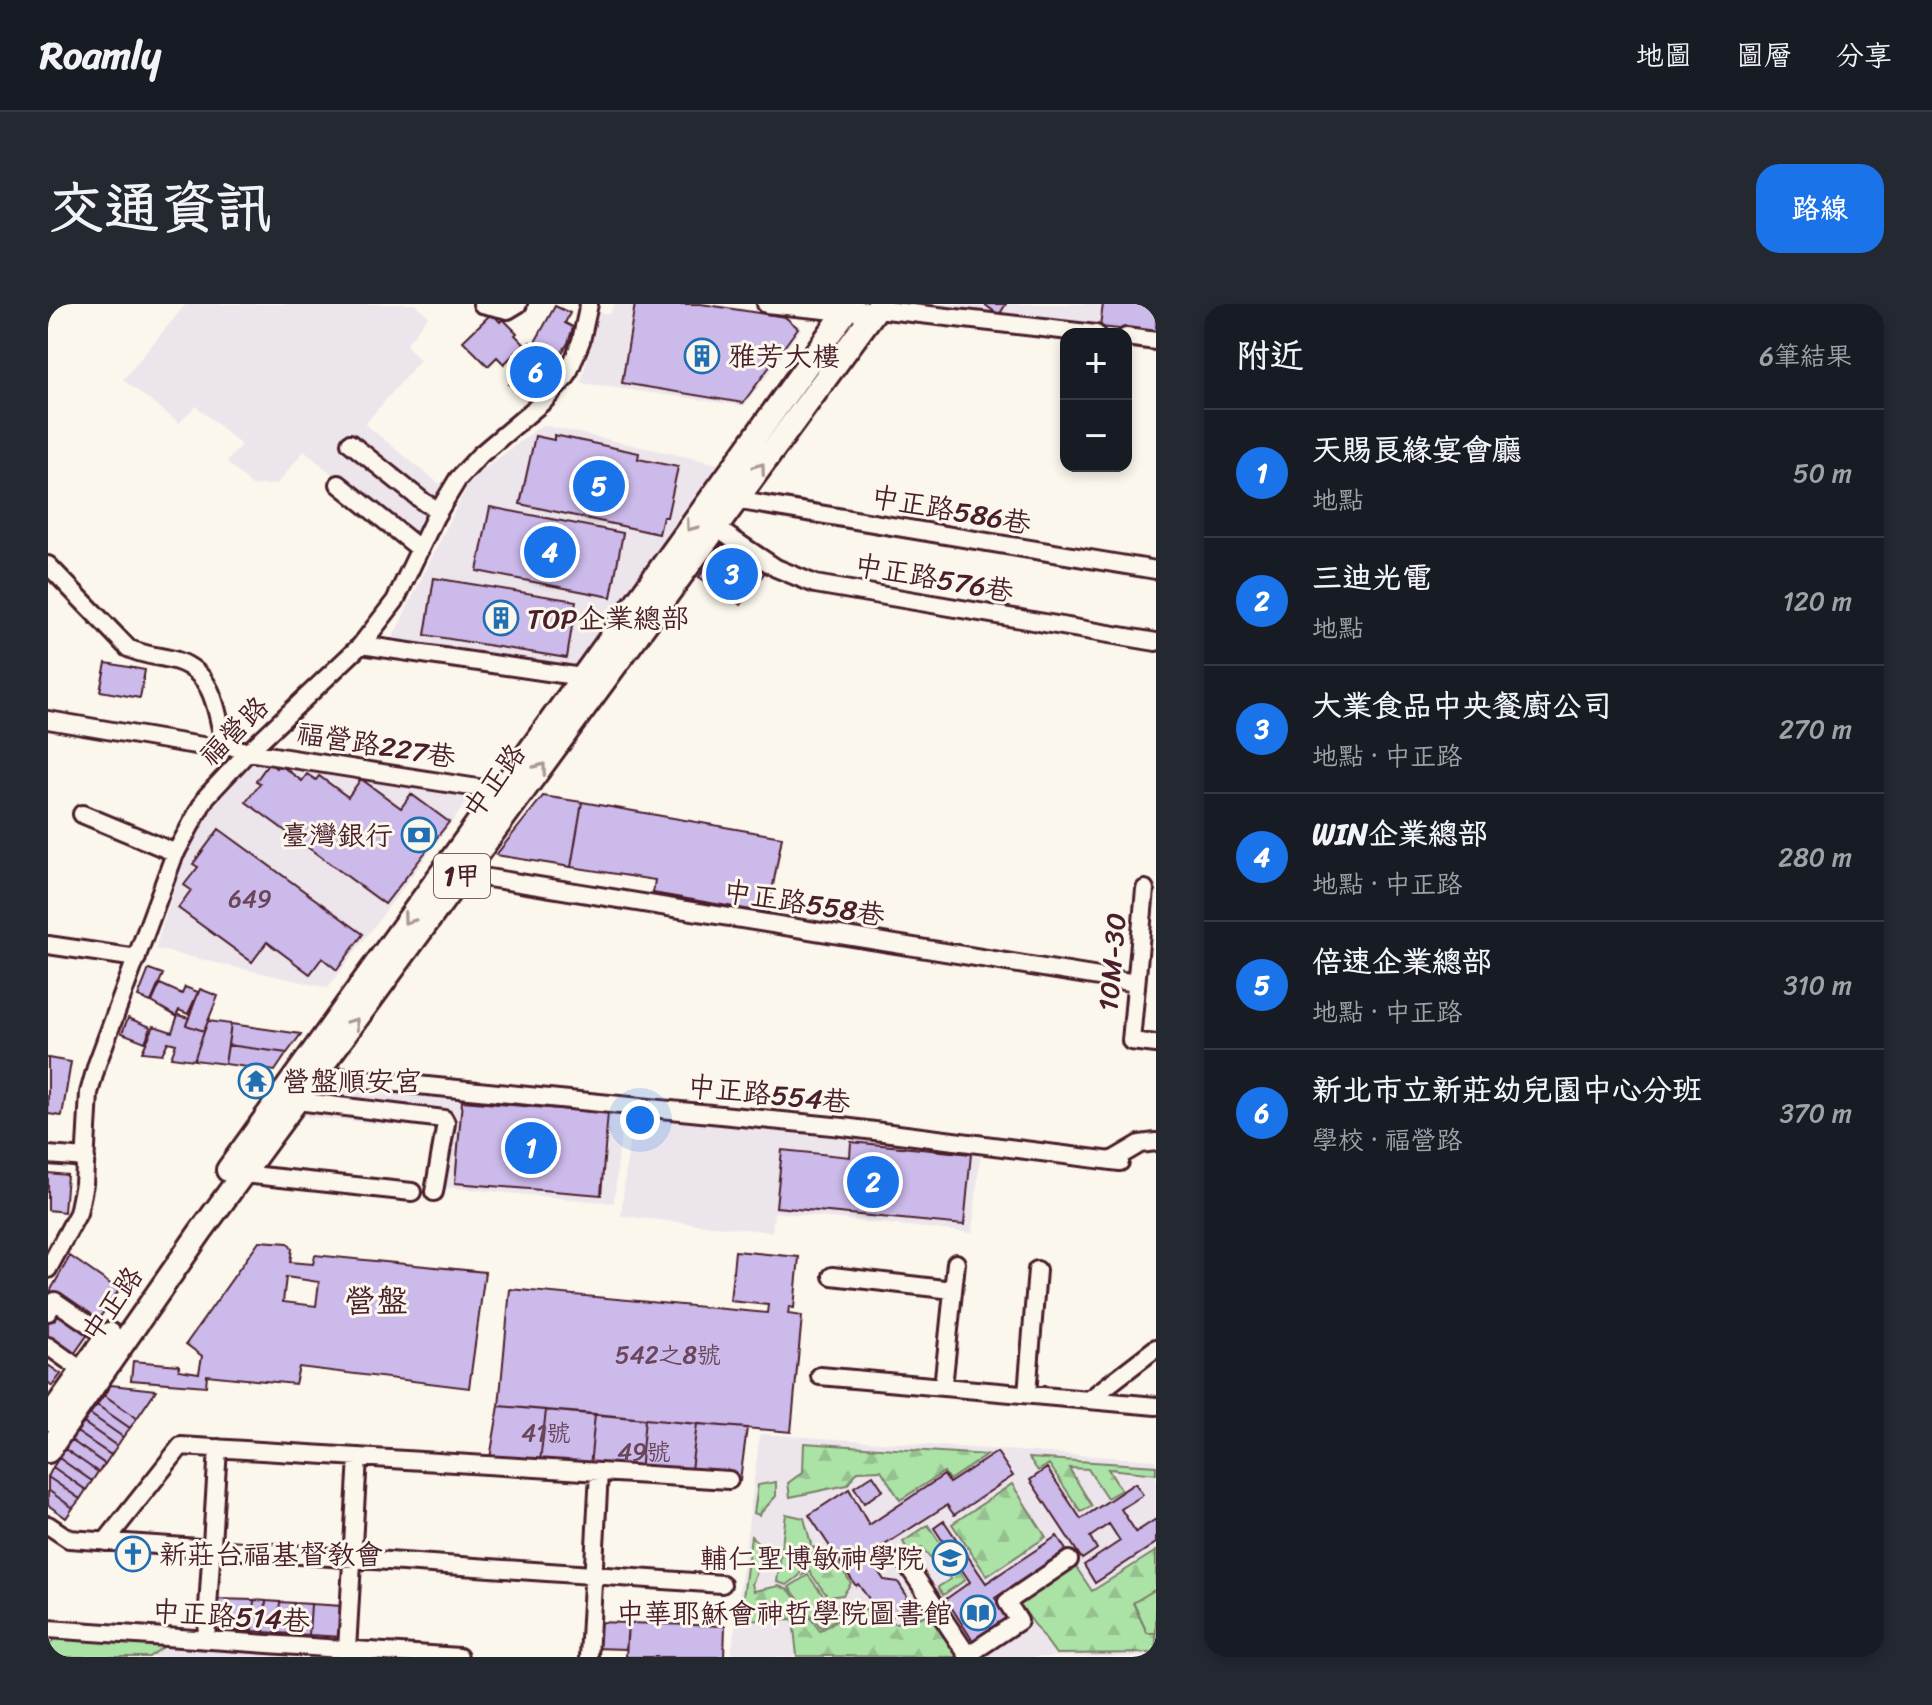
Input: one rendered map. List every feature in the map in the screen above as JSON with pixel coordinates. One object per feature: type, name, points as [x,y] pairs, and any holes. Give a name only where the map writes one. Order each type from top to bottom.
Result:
[{"type":"main road","name":"中正路","points":[[48,1419],[511,793],[716,528],[879,306]]},
{"type":"main road","name":"中正路","points":[[48,1451],[122,1341],[464,874],[582,677],[848,308]]},
{"type":"street","points":[[482,304],[508,310],[518,304]]},
{"type":"street","name":"福營路","points":[[48,1269],[78,1213],[84,1184],[89,1093],[103,1045],[176,853],[206,797],[248,752],[361,645],[395,601],[439,510],[458,479],[567,376],[581,341],[589,304]]},
{"type":"street","points":[[766,304],[848,308],[879,306],[1060,329]]},
{"type":"street","points":[[1132,338],[1156,341]]},
{"type":"street","points":[[350,443],[425,503],[439,510]]},
{"type":"street","points":[[339,484],[420,549]]},
{"type":"street","name":"中正路586巷","points":[[739,497],[747,502],[1156,570]]},
{"type":"street","name":"中正路576巷","points":[[716,528],[776,568],[815,584],[1156,642]]},
{"type":"street","points":[[48,565],[128,648],[141,654],[180,661],[204,679],[212,690],[224,744]]},
{"type":"street","points":[[361,645],[582,677]]},
{"type":"street","name":"福營路227巷","points":[[48,720],[209,747],[224,744],[248,752],[511,793]]},
{"type":"street","points":[[82,814],[176,853]]},
{"type":"street","name":"中正路558巷","points":[[464,874],[1136,983]]},
{"type":"street","name":"10M-30","points":[[1145,889],[1131,1041],[1156,1044]]},
{"type":"street","points":[[48,945],[137,958]]},
{"type":"street","name":"中正路554巷","points":[[316,1075],[843,1127],[1120,1162],[1109,1160],[1140,1144],[1156,1142]]},
{"type":"street","points":[[297,1101],[444,1119],[446,1123],[434,1192]]},
{"type":"street","points":[[48,1155],[86,1158]]},
{"type":"street","points":[[243,1174],[412,1192]]},
{"type":"street","points":[[943,1387],[956,1263]]},
{"type":"street","points":[[1027,1394],[1037,1270]]},
{"type":"street","points":[[832,1276],[953,1290]]},
{"type":"street","points":[[48,1312],[55,1301],[107,1337]]},
{"type":"street","points":[[48,1346],[83,1371]]},
{"type":"street","points":[[1090,1399],[1156,1348]]},
{"type":"street","points":[[820,1376],[1156,1406]]},
{"type":"street","points":[[105,1542],[181,1446],[729,1480]]},
{"type":"street","points":[[206,1640],[218,1448]]},
{"type":"street","points":[[347,1650],[358,1457]]},
{"type":"street","points":[[589,1657],[599,1472]]},
{"type":"street","points":[[48,1525],[69,1539],[722,1584]]},
{"type":"street","points":[[904,1560],[968,1656],[1019,1621],[1007,1602],[1069,1560]]},
{"type":"street","name":"中正路514巷","points":[[48,1629],[459,1657]]},
{"type":"shaded area","points":[[186,304],[415,304],[428,316],[406,345],[420,360],[365,424],[443,487],[413,541],[304,451],[277,484],[252,486],[227,462],[241,445],[196,406],[179,423],[123,380]]},
{"type":"shaded area","name":"雅芳大樓","points":[[614,304],[710,304],[783,314],[802,328],[744,406],[581,383],[599,313],[610,314]]},
{"type":"shaded area","points":[[1156,304],[1156,336],[1132,333],[1132,328],[1092,328],[909,305]]},
{"type":"shaded area","points":[[542,425],[719,464],[573,672],[389,645],[470,480]]},
{"type":"shaded area","points":[[255,758],[472,795],[328,988],[155,949],[186,851],[208,813]]},
{"type":"shaded area","points":[[330,1082],[623,1110],[614,1203],[444,1187],[449,1130],[306,1117]]},
{"type":"shaded area","points":[[632,1115],[981,1151],[972,1233],[774,1212],[772,1232],[621,1216]]},
{"type":"shaded area","name":"輔仁聖博敏神學院","points":[[760,1434],[1156,1460],[1156,1657],[731,1657]]},
{"type":"shaded area","points":[[55,1638],[343,1657],[48,1657],[48,1647]]},
{"type":"green space","points":[[804,1443],[987,1455],[949,1480],[944,1472],[900,1500],[881,1470],[858,1471],[847,1485],[790,1497],[788,1483],[803,1472]]},
{"type":"green space","points":[[1029,1458],[1156,1466],[1156,1474],[1108,1469],[1121,1490],[1107,1498],[1088,1469],[1069,1468],[1092,1506],[1081,1512],[1049,1464],[1038,1471]]},
{"type":"green space","points":[[776,1482],[776,1496],[759,1515],[754,1513],[758,1485]]},
{"type":"green space","points":[[1012,1484],[1046,1537],[987,1576],[952,1524]]},
{"type":"green space","points":[[786,1514],[804,1518],[811,1544],[799,1576],[787,1585],[777,1582]]},
{"type":"green space","points":[[928,1525],[944,1549],[930,1558],[922,1548],[911,1555],[903,1542]]},
{"type":"green space","points":[[751,1536],[766,1550],[752,1584],[754,1591],[779,1586],[789,1590],[820,1631],[841,1618],[833,1606],[868,1609],[881,1620],[897,1623],[929,1614],[944,1623],[962,1657],[797,1656],[793,1619],[740,1621]]},
{"type":"green space","points":[[813,1547],[832,1554],[851,1583],[843,1595],[828,1597],[809,1571],[803,1575]]},
{"type":"green space","points":[[1156,1551],[1156,1589],[1133,1603],[1147,1633],[1156,1633],[1156,1653],[1056,1654],[1019,1603],[1076,1567],[1092,1591]]},
{"type":"green space","points":[[953,1562],[965,1580],[943,1595],[938,1587],[951,1579],[944,1568]]},
{"type":"green space","points":[[808,1575],[839,1617],[821,1628],[789,1587]]},
{"type":"green space","points":[[1156,1589],[1156,1633],[1147,1633],[1133,1602]]},
{"type":"green space","points":[[55,1638],[166,1645],[149,1657],[48,1657],[48,1647]]},
{"type":"building","name":"雅芳大樓","points":[[635,304],[701,304],[785,317],[798,328],[743,403],[622,383]]},
{"type":"building","points":[[984,304],[1006,304],[999,315]]},
{"type":"building","points":[[1103,304],[1156,304],[1156,333],[1132,328],[1100,327]]},
{"type":"building","points":[[555,306],[570,313],[565,323],[573,327],[568,343],[548,374],[533,387],[529,385],[526,395],[518,395],[509,384],[530,342],[534,344]]},
{"type":"building","points":[[492,313],[500,322],[503,319],[524,344],[504,364],[497,357],[488,366],[463,341]]},
{"type":"building","points":[[554,435],[639,453],[638,459],[678,467],[667,517],[663,517],[659,534],[520,504],[535,436],[554,440]]},
{"type":"building","points":[[490,507],[623,533],[611,597],[477,571]]},
{"type":"building","points":[[723,543],[765,572],[741,605],[699,577]]},
{"type":"building","name":"TOP企業總部","points":[[434,578],[576,601],[567,658],[425,635]]},
{"type":"building","points":[[106,663],[145,670],[140,698],[100,691]]},
{"type":"building","points":[[269,763],[276,768],[279,764],[302,781],[307,774],[316,780],[319,776],[348,797],[361,779],[401,808],[411,794],[449,822],[385,904],[246,802],[260,783],[256,781]]},
{"type":"building","points":[[543,796],[582,802],[571,867],[496,855]]},
{"type":"building","points":[[582,802],[782,837],[768,913],[653,893],[655,880],[571,867]]},
{"type":"building","points":[[219,829],[363,934],[337,970],[322,958],[310,974],[267,942],[252,962],[178,908],[191,890],[184,885],[198,867],[193,864]]},
{"type":"building","points":[[149,969],[163,974],[151,1002],[138,997]]},
{"type":"building","points":[[160,984],[182,994],[185,987],[198,992],[188,1014],[179,1010],[176,1016],[152,1002]]},
{"type":"building","points":[[200,989],[218,996],[204,1031],[186,1025]]},
{"type":"building","points":[[178,1015],[189,1018],[186,1025],[204,1031],[194,1060],[171,1057],[176,1044],[168,1042],[162,1054],[142,1052],[154,1026],[172,1032]]},
{"type":"building","points":[[128,1018],[151,1027],[145,1042],[122,1033]]},
{"type":"building","points":[[208,1021],[231,1024],[225,1064],[194,1060]]},
{"type":"building","points":[[231,1024],[301,1034],[287,1053],[228,1045]]},
{"type":"building","points":[[228,1045],[287,1053],[275,1071],[225,1064]]},
{"type":"building","points":[[48,1058],[71,1062],[62,1116],[48,1114]]},
{"type":"building","name":"營盤順安宮","points":[[247,1076],[267,1080],[266,1086],[246,1082]]},
{"type":"building","points":[[462,1101],[608,1113],[601,1195],[455,1183]]},
{"type":"building","points":[[851,1142],[971,1154],[964,1225],[776,1207],[782,1150],[850,1157]]},
{"type":"building","points":[[48,1173],[67,1175],[64,1212],[48,1210]]},
{"type":"building","points":[[259,1241],[288,1243],[292,1249],[290,1262],[313,1264],[315,1255],[485,1272],[469,1388],[299,1367],[295,1384],[207,1375],[206,1386],[131,1380],[133,1361],[179,1365],[179,1370],[199,1373],[202,1356],[186,1344]],"holes":[[[286,1277],[319,1282],[316,1306],[283,1302]]]},
{"type":"building","points":[[735,1251],[799,1257],[794,1308],[789,1307],[788,1314],[802,1316],[791,1432],[499,1406],[510,1289],[767,1313],[768,1305],[730,1301]]},
{"type":"building","points":[[70,1256],[119,1290],[67,1364],[48,1351],[48,1295]]},
{"type":"building","points":[[48,1365],[61,1374],[52,1386],[48,1382]]},
{"type":"building","points":[[111,1385],[156,1390],[137,1418],[104,1395]]},
{"type":"building","points":[[104,1395],[137,1418],[130,1428],[97,1405]]},
{"type":"building","points":[[97,1405],[130,1428],[123,1437],[90,1414]]},
{"type":"building","points":[[499,1406],[546,1410],[540,1462],[490,1458]]},
{"type":"building","points":[[546,1410],[595,1414],[590,1467],[540,1462]]},
{"type":"building","points":[[90,1414],[123,1437],[117,1446],[84,1423]]},
{"type":"building","points":[[595,1414],[645,1419],[640,1472],[590,1467]]},
{"type":"building","points":[[645,1419],[697,1424],[690,1477],[640,1472]]},
{"type":"building","points":[[84,1423],[117,1446],[111,1455],[77,1432]]},
{"type":"building","points":[[697,1424],[747,1428],[740,1481],[690,1477]]},
{"type":"building","points":[[77,1432],[111,1455],[105,1464],[71,1440]]},
{"type":"building","points":[[71,1440],[105,1464],[98,1472],[65,1449]]},
{"type":"building","points":[[65,1449],[98,1472],[92,1481],[59,1458]]},
{"type":"building","points":[[997,1452],[1013,1476],[954,1515],[947,1505],[880,1548],[890,1563],[878,1571],[884,1580],[898,1582],[907,1596],[903,1609],[889,1618],[876,1615],[868,1603],[869,1599],[858,1584],[856,1586],[809,1515],[849,1489],[869,1525],[944,1475],[949,1483]]},
{"type":"building","points":[[59,1458],[92,1481],[86,1490],[53,1467]]},
{"type":"building","points":[[53,1467],[86,1490],[80,1499],[48,1477]]},
{"type":"building","points":[[1047,1468],[1081,1519],[1135,1483],[1143,1495],[1121,1509],[1136,1532],[1156,1519],[1156,1543],[1095,1583],[1084,1565],[1120,1541],[1109,1524],[1090,1537],[1097,1549],[1082,1559],[1030,1480]]},
{"type":"building","points":[[873,1475],[883,1490],[864,1503],[854,1487]]},
{"type":"building","points":[[48,1477],[80,1499],[73,1508],[48,1490]]},
{"type":"building","points":[[48,1490],[73,1508],[66,1518],[48,1505]]},
{"type":"building","points":[[944,1521],[986,1583],[1057,1536],[1066,1550],[995,1598],[1008,1617],[973,1641],[946,1599],[970,1582],[934,1528]]},
{"type":"building","points":[[214,1599],[254,1600],[252,1631],[214,1630]]},
{"type":"building","points":[[254,1600],[266,1601],[264,1632],[252,1631]]},
{"type":"building","points":[[266,1601],[280,1602],[277,1633],[264,1632]]},
{"type":"building","points":[[280,1602],[294,1603],[292,1634],[277,1633]]},
{"type":"building","points":[[294,1603],[311,1604],[309,1635],[292,1634]]},
{"type":"building","points":[[311,1604],[342,1606],[342,1637],[309,1635]]},
{"type":"building","points":[[596,1622],[628,1623],[626,1649],[594,1648]]},
{"type":"building","points":[[628,1623],[725,1626],[724,1657],[626,1657]]},
{"type":"place","name":"雅芳大樓","points":[[702,356]]},
{"type":"place","name":"新北市立新莊幼兒園中心分班","points":[[536,372]]},
{"type":"place","name":"倍速企業總部","points":[[599,486]]},
{"type":"place","name":"WIN企業總部","points":[[550,552]]},
{"type":"place","name":"大業食品中央餐廚公司","points":[[732,574]]},
{"type":"place","name":"TOP企業總部","points":[[501,618]]},
{"type":"place","name":"臺灣銀行","points":[[419,835]]},
{"type":"place","name":"營盤順安宮","points":[[256,1081]]},
{"type":"place","name":"天賜良緣宴會廳","points":[[531,1148]]},
{"type":"place","name":"三迪光電","points":[[873,1182]]},
{"type":"place","name":"新莊台福基督教會","points":[[133,1554]]},
{"type":"place","name":"輔仁聖博敏神學院","points":[[950,1558]]},
{"type":"place","name":"中華耶穌會神哲學院圖書館","points":[[978,1613]]},
{"type":"district","name":"營盤","points":[[376,1301]]}]
